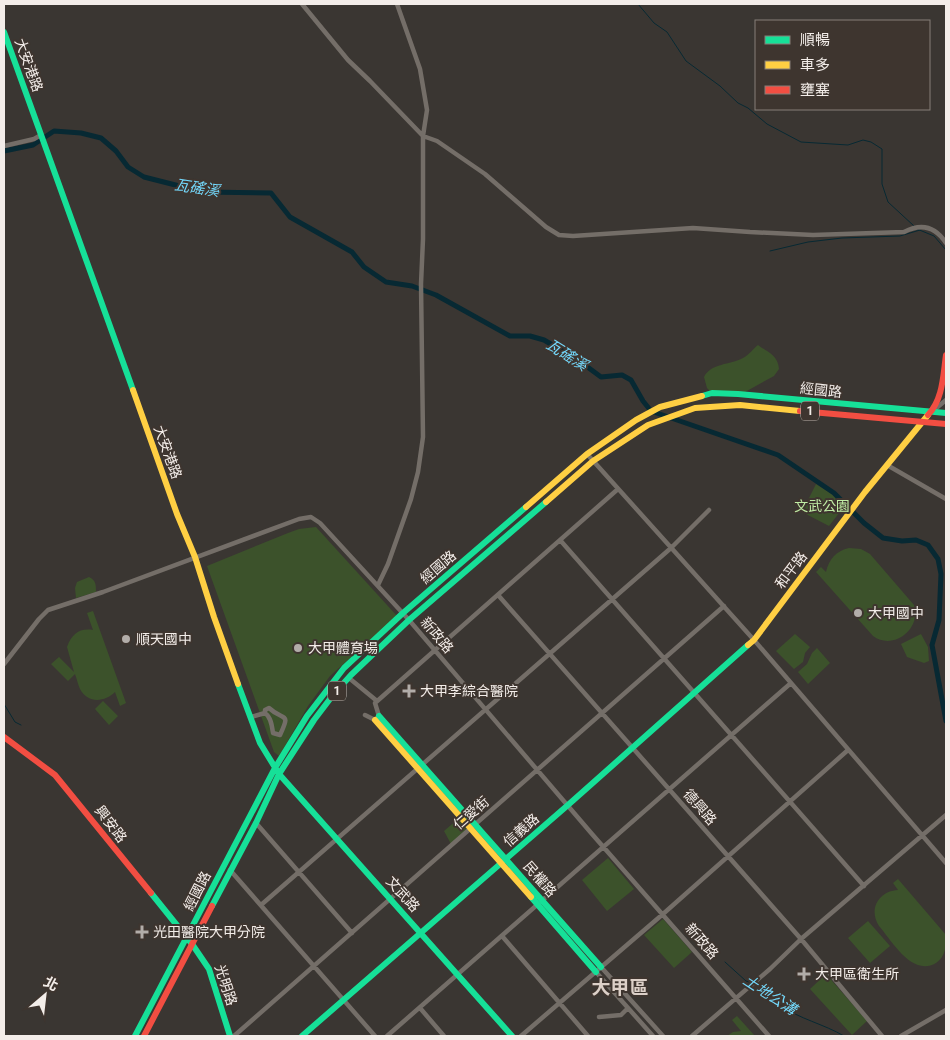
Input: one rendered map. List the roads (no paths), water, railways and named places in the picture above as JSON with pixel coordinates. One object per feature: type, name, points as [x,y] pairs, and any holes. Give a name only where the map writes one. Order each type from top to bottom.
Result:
[{"type":"main road","name":"大安港路","points":[[4,32],[260,742],[277,771]]},
{"type":"main road","points":[[888,465],[931,412],[940,397],[946,355]]},
{"type":"main road","name":"經國路","points":[[135,1036],[307,716],[344,668],[403,614],[587,454],[648,413],[712,393],[946,414]]},
{"type":"main road","name":"經國路","points":[[144,1036],[256,823],[277,771],[332,695],[409,620],[593,461],[645,427],[674,414],[695,408],[740,405],[946,424]]},
{"type":"main road","name":"和平路","points":[[754,640],[888,465]]},
{"type":"main road","name":"信義路","points":[[302,1036],[422,933],[754,640]]},
{"type":"main road","name":"民權路","points":[[377,718],[598,970]]},
{"type":"main road","name":"興安路","points":[[4,737],[55,775],[192,944]]},
{"type":"main road","name":"文武路","points":[[277,771],[512,1036]]},
{"type":"main road","name":"光明路","points":[[192,944],[210,969],[229,1035]]},
{"type":"street","points":[[302,4],[348,60],[423,136],[437,141],[485,174],[546,228],[559,235],[573,236],[693,228],[813,234],[904,232],[920,226],[929,228],[946,242]]},
{"type":"street","points":[[378,585],[388,564],[411,500],[418,472],[423,437],[421,284],[423,136],[427,110],[424,84],[410,36],[397,4]]},
{"type":"street","points":[[4,146],[34,139],[41,135]]},
{"type":"street","points":[[931,412],[946,400]]},
{"type":"street","points":[[587,454],[754,640],[946,863]]},
{"type":"street","points":[[888,465],[946,499]]},
{"type":"street","points":[[376,702],[618,489]]},
{"type":"street","points":[[261,905],[671,548],[709,510]]},
{"type":"street","name":"新政路","points":[[4,664],[48,610],[103,592],[300,519],[311,518],[320,523],[378,585],[770,1036]]},
{"type":"street","points":[[560,540],[864,886]]},
{"type":"street","name":"德興路","points":[[498,594],[800,939],[882,1036]]},
{"type":"street","name":"仁愛街","points":[[229,1035],[314,966],[724,606]]},
{"type":"street","points":[[349,678],[376,702],[377,718],[365,715]]},
{"type":"street","points":[[387,1036],[791,683]]},
{"type":"street","points":[[355,687],[376,702]]},
{"type":"street","points":[[251,717],[268,713],[286,719],[286,724],[280,735],[273,733],[268,713]]},
{"type":"street","points":[[521,1036],[663,914],[848,750]]},
{"type":"street","points":[[692,1036],[770,969],[800,939],[946,815]]},
{"type":"street","points":[[256,823],[352,933]]},
{"type":"street","points":[[224,868],[231,870],[376,1036]]},
{"type":"street","points":[[502,936],[588,1036]]},
{"type":"street","name":"民權路","points":[[598,970],[664,1036]]},
{"type":"street","name":"民權路","points":[[598,970],[630,1011],[653,1036]]},
{"type":"street","points":[[599,1017],[621,1015],[637,1007]]},
{"type":"street","points":[[420,1008],[444,1036]]},
{"type":"street","points":[[901,1036],[946,1010]]},
{"type":"waterway","points":[[638,4],[654,23],[667,32],[686,61],[767,124],[801,142],[848,145],[863,140],[871,142],[882,149],[882,184],[888,202],[914,226]]},
{"type":"waterway","name":"瓦磘溪","points":[[4,151],[33,145],[54,131],[81,133],[101,138],[116,151],[128,167],[144,177],[203,192],[271,193],[290,217],[352,252],[364,267],[386,282],[412,286],[436,295],[510,336],[530,336],[544,340],[578,360],[601,377],[622,375],[631,380],[651,411],[778,455],[834,493],[864,523],[883,538],[902,541],[916,540],[928,545],[938,559],[941,574],[939,620],[932,645],[946,721]]},
{"type":"waterway","points":[[917,229],[934,236],[946,250]]},
{"type":"waterway","points":[[770,251],[808,242],[842,238],[900,236],[920,230]]},
{"type":"waterway","points":[[4,704],[15,722],[21,725]]},
{"type":"waterway","name":"土地公溝","points":[[725,962],[746,981],[752,983]]},
{"type":"waterway","name":"土地公溝","points":[[756,984],[787,1010],[844,1036]]},
{"type":"place","name":"大甲國中","points":[[858,613]]},
{"type":"place","name":"順天國中","points":[[126,639]]},
{"type":"place","name":"大甲體育場","points":[[298,648]]},
{"type":"place","name":"大甲李綜合醫院","points":[[409,691]]},
{"type":"place","name":"光田醫院大甲分院","points":[[142,932]]},
{"type":"place","name":"大甲區衛生所","points":[[804,974]]},
{"type":"district","name":"大甲區","points":[[620,987]]},
{"type":"park label","name":"文武公園","points":[[822,506]]}]
